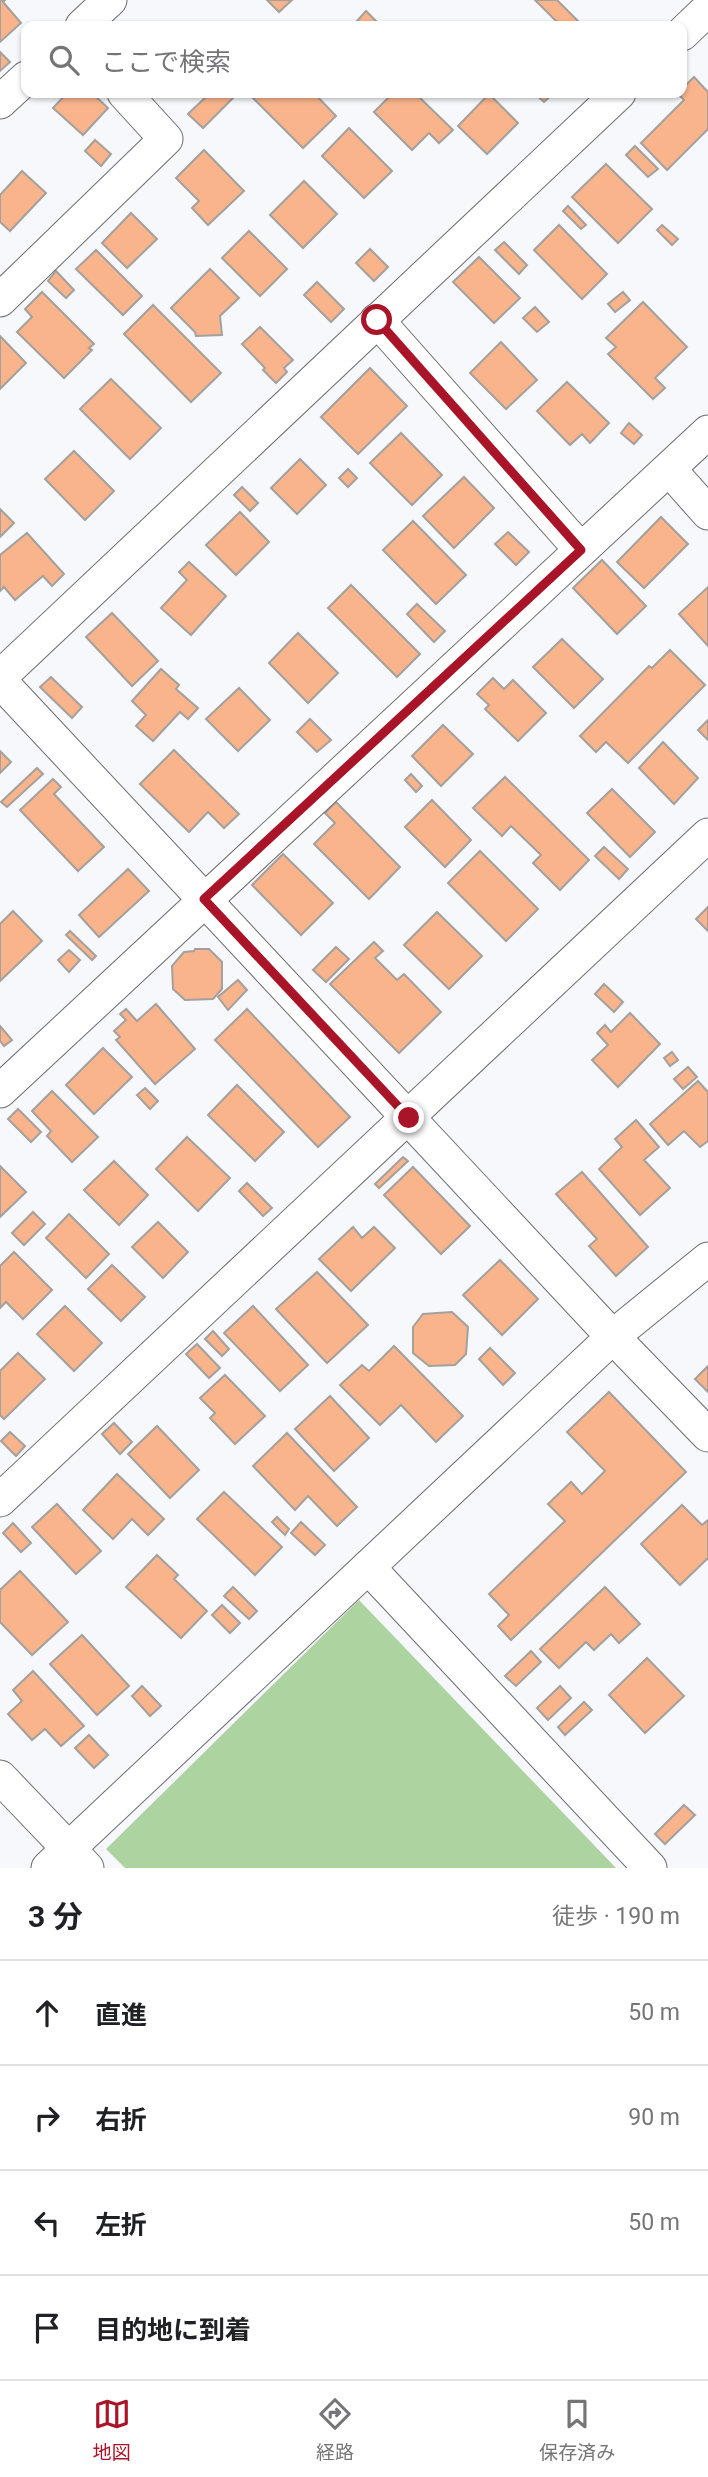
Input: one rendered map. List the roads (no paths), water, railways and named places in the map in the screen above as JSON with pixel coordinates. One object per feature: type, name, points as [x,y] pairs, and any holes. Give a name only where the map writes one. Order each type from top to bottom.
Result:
[{"type":"street","points":[[87,21],[110,0]]},
{"type":"street","points":[[687,29],[708,9]]},
{"type":"street","points":[[0,300],[166,139],[129,98]]},
{"type":"street","points":[[614,98],[0,679],[613,1337],[708,1435]]},
{"type":"street","points":[[377,320],[581,550]]},
{"type":"street","points":[[0,1091],[708,432]]},
{"type":"street","points":[[669,469],[708,513]]},
{"type":"street","points":[[0,1500],[708,835]]},
{"type":"street","points":[[0,1777],[68,1862],[368,1567],[613,1337],[708,1259]]},
{"type":"street","points":[[368,1567],[650,1868]]}]
